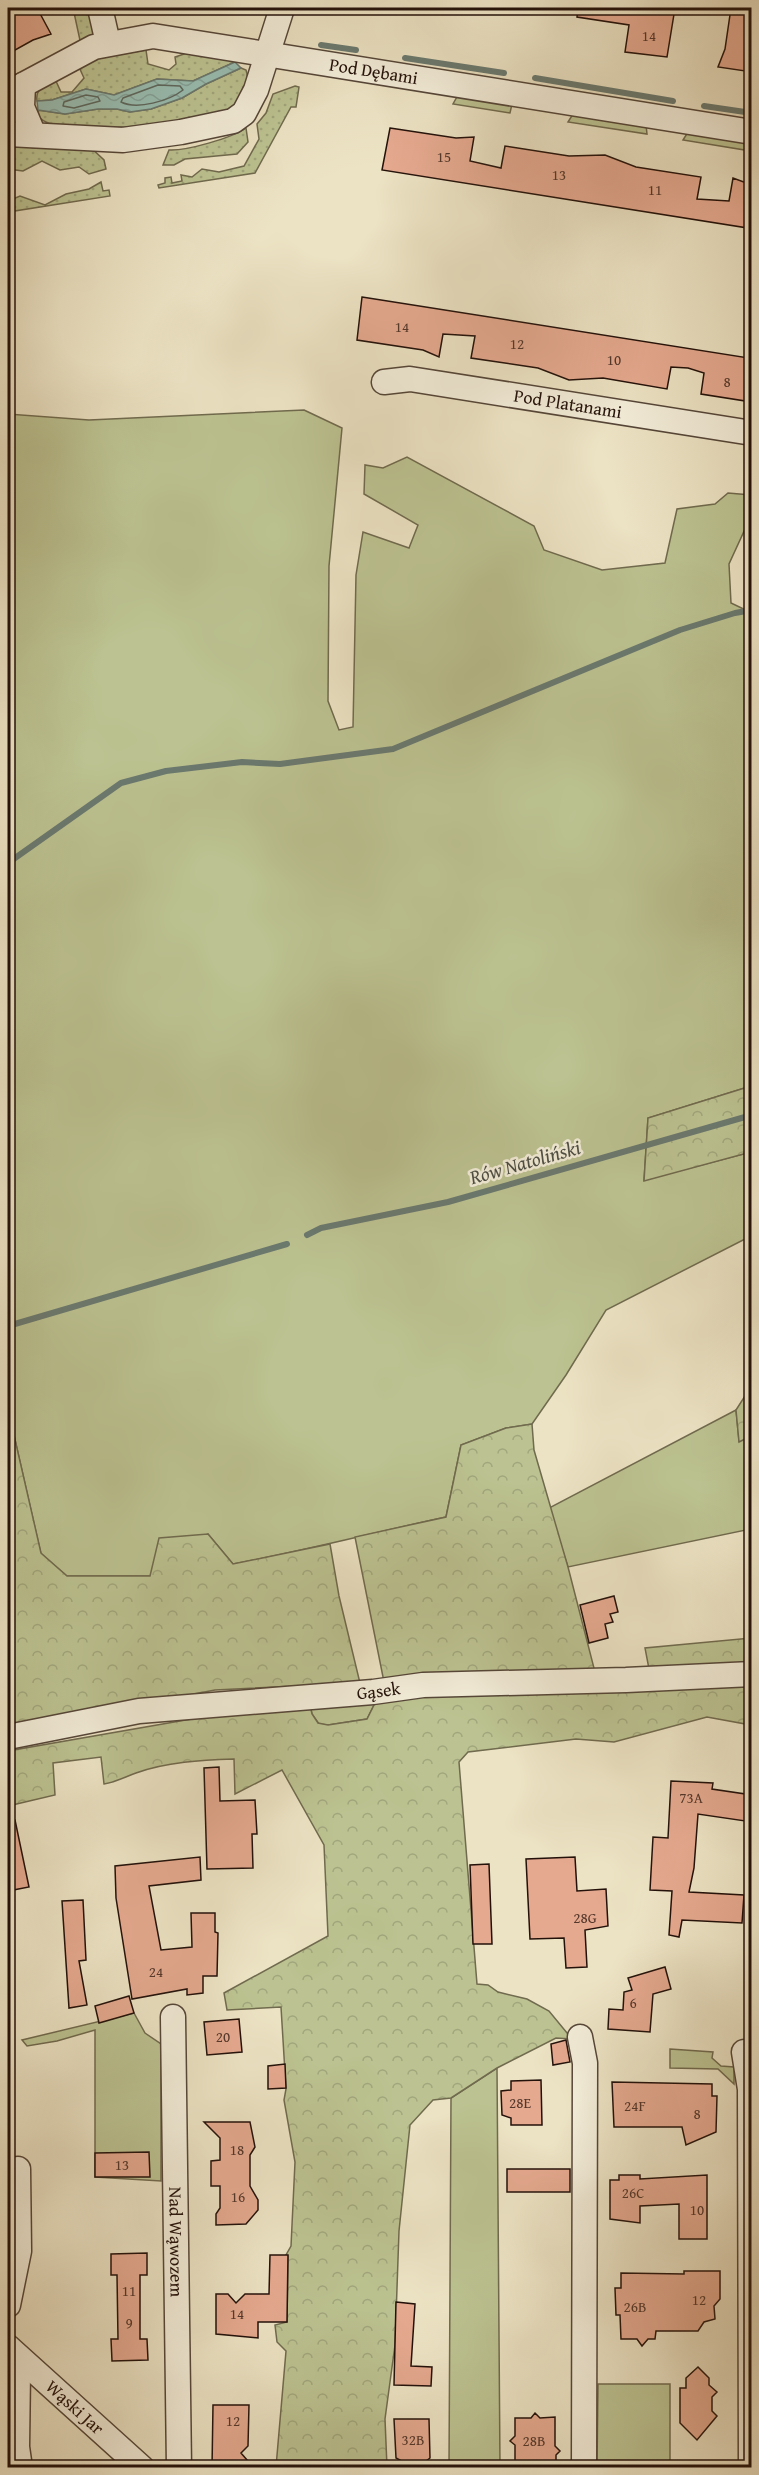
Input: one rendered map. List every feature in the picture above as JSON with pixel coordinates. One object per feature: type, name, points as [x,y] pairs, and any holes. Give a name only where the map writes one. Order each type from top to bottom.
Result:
[{"type":"street","points":[[100,8],[108,43]]},
{"type":"street","points":[[8,134],[123,140],[182,132],[233,121],[244,113],[251,102],[282,8]]},
{"type":"street","name":"Pod Dębami","points":[[16,89],[78,54],[108,43],[153,36],[752,132]]},
{"type":"street","points":[[16,89],[34,135]]},
{"type":"street","name":"Pod Platanami","points":[[384,382],[410,379],[752,433]]},
{"type":"street","name":"Gąsek","points":[[8,1737],[139,1711],[373,1692],[423,1685],[752,1674]]},
{"type":"street","name":"Nad Wąwozem","points":[[173,2017],[179,2468]]},
{"type":"street","points":[[580,2037],[585,2063],[584,2468]]},
{"type":"street","points":[[744,2052],[750,2089],[751,2468]]},
{"type":"street","points":[[8,2305],[19,2251],[18,2169]]},
{"type":"street","name":"Wąski Jar","points":[[8,2347],[142,2468]]},
{"type":"street","points":[[18,2371],[17,2447],[20,2468]]},
{"type":"green space","points":[[73,8],[93,8],[94,35],[81,45]]},
{"type":"green space","points":[[146,50],[148,64],[169,70],[176,64],[175,57],[187,53],[235,62],[193,81],[157,79],[114,95],[86,89],[52,100],[37,101],[39,90],[55,79],[61,92],[72,92],[84,78],[79,67],[93,59]]},
{"type":"green space","points":[[241,68],[246,70],[247,81],[240,99],[225,111],[210,115],[159,124],[98,128],[51,124],[39,117],[38,110],[65,114],[98,109],[130,112],[151,109],[182,98]]},
{"type":"green space","points":[[295,86],[299,87],[296,107],[291,107],[255,173],[159,188],[158,185],[165,183],[165,178],[171,177],[172,183],[182,181],[181,175],[192,177],[202,169],[219,172],[244,166],[259,139],[257,124],[266,113],[273,94]]},
{"type":"green space","points":[[458,95],[512,104],[510,113],[453,104]]},
{"type":"green space","points":[[573,114],[646,125],[647,134],[568,122]]},
{"type":"green space","points":[[246,128],[248,142],[237,154],[185,159],[174,165],[163,165],[169,150],[209,143]]},
{"type":"green space","points":[[688,132],[751,142],[751,151],[683,140]]},
{"type":"green space","points":[[8,140],[90,147],[104,160],[106,169],[89,174],[79,167],[60,170],[42,161],[23,171],[8,169]]},
{"type":"green space","points":[[101,182],[103,191],[109,190],[110,196],[8,212],[8,201],[20,196],[45,205],[66,194],[89,189]]},
{"type":"green space","points":[[304,410],[342,428],[329,566],[328,701],[339,730],[353,727],[356,575],[363,532],[409,548],[418,525],[364,494],[365,465],[383,468],[407,457],[534,526],[544,550],[602,570],[665,563],[677,509],[715,504],[728,493],[751,495],[751,516],[729,564],[731,603],[752,613],[751,1086],[648,1118],[644,1180],[751,1152],[751,1236],[606,1310],[566,1375],[532,1424],[506,1428],[461,1445],[446,1517],[233,1564],[208,1534],[151,1576],[67,1576],[41,1554],[8,1409],[8,414],[89,420]]},
{"type":"green space","points":[[751,1086],[751,1152],[644,1181],[648,1118]]},
{"type":"green space","points":[[751,1370],[751,1436],[739,1442],[736,1410],[745,1396]]},
{"type":"green space","points":[[8,1409],[41,1553],[67,1576],[150,1576],[159,1538],[208,1534],[233,1564],[330,1544],[339,1596],[360,1683],[215,1690],[8,1729]]},
{"type":"green space","points":[[736,1410],[739,1441],[751,1436],[751,1529],[568,1567],[549,1508]]},
{"type":"green space","points":[[532,1424],[534,1450],[595,1672],[384,1682],[355,1537],[446,1517],[461,1445],[506,1428]]},
{"type":"green space","points":[[751,1638],[751,1663],[649,1669],[645,1648]]},
{"type":"green space","points":[[751,1680],[751,1725],[707,1717],[614,1742],[576,1739],[468,1752],[459,1762],[477,1984],[488,1985],[498,1992],[527,1999],[549,2011],[572,2039],[556,2038],[497,2068],[451,2098],[433,2100],[410,2125],[399,2231],[395,2345],[385,2419],[387,2467],[276,2467],[286,2351],[277,2342],[275,2325],[287,2322],[288,2256],[286,2255],[291,2246],[295,2162],[284,2100],[286,2089],[281,2007],[227,2010],[224,1993],[328,1936],[324,1845],[282,1770],[235,1794],[234,1759],[159,1766],[104,1784],[101,1757],[53,1763],[55,1795],[8,1806],[8,1751],[283,1703],[309,1701],[312,1714],[318,1723],[328,1725],[367,1719],[378,1697]]},
{"type":"green space","points":[[378,1697],[367,1719],[328,1725],[319,1724],[312,1714],[309,1701]]},
{"type":"green space","points":[[134,2013],[145,2033],[161,2044],[161,2181],[95,2177],[95,2030],[57,2041],[27,2046],[22,2040]]},
{"type":"green space","points":[[670,2049],[713,2052],[712,2058],[721,2066],[734,2067],[734,2084],[718,2069],[670,2068]]},
{"type":"green space","points":[[497,2068],[500,2467],[449,2468],[451,2098]]},
{"type":"green space","points":[[598,2384],[670,2384],[670,2467],[597,2467]]},
{"type":"water","points":[[235,62],[241,68],[182,98],[151,109],[130,112],[98,109],[65,114],[38,110],[37,101],[52,100],[86,89],[114,95],[157,79],[193,81]]},
{"type":"building","points":[[8,8],[37,8],[51,34],[33,40],[8,54]]},
{"type":"building","points":[[578,8],[636,10],[636,8],[675,8],[667,57],[625,52],[629,25],[577,17]]},
{"type":"building","points":[[731,8],[752,8],[752,72],[718,67],[725,49]]},
{"type":"building","points":[[390,128],[456,138],[474,137],[470,161],[501,168],[505,146],[569,156],[605,155],[636,167],[701,177],[697,199],[729,201],[733,178],[752,185],[752,224],[748,223],[748,228],[382,170]]},
{"type":"building","points":[[362,297],[749,358],[748,362],[752,363],[752,402],[701,394],[704,373],[688,368],[671,367],[667,389],[603,378],[569,380],[538,368],[471,358],[475,336],[443,334],[439,357],[423,350],[357,340]]},
{"type":"building","points":[[614,1596],[618,1612],[610,1614],[613,1622],[605,1624],[608,1638],[589,1643],[580,1605]]},
{"type":"building","points":[[219,1767],[220,1801],[255,1800],[257,1834],[252,1834],[253,1868],[207,1869],[204,1768]]},
{"type":"building","points":[[671,1781],[713,1783],[712,1789],[752,1795],[752,1822],[698,1814],[694,1868],[689,1892],[744,1895],[742,1923],[682,1920],[679,1937],[669,1935],[672,1891],[650,1890],[653,1837],[668,1838]]},
{"type":"building","points":[[15,1820],[29,1887],[8,1891],[8,1821]]},
{"type":"building","points":[[200,1857],[201,1880],[149,1886],[161,1950],[192,1947],[191,1913],[215,1913],[215,1932],[218,1933],[217,1976],[203,1976],[203,1993],[187,1995],[187,1989],[132,1999],[116,1898],[115,1866]]},
{"type":"building","points":[[575,1857],[577,1891],[606,1889],[608,1926],[585,1930],[587,1967],[566,1968],[564,1938],[530,1939],[526,1859]]},
{"type":"building","points":[[489,1864],[492,1944],[473,1944],[470,1865]]},
{"type":"building","points":[[83,1900],[86,1960],[79,1961],[87,2005],[69,2008],[62,1901]]},
{"type":"building","points":[[665,1967],[671,1989],[653,1994],[650,2032],[608,2029],[609,2009],[623,2010],[624,1992],[632,1990],[628,1978]]},
{"type":"building","points":[[129,1996],[134,2013],[99,2023],[95,2006]]},
{"type":"building","points":[[239,2019],[242,2052],[207,2055],[204,2022]]},
{"type":"building","points":[[566,2040],[570,2062],[553,2065],[551,2044]]},
{"type":"building","points":[[285,2064],[286,2088],[268,2089],[268,2066]]},
{"type":"building","points":[[541,2080],[542,2125],[511,2125],[511,2118],[502,2115],[501,2091],[511,2090],[511,2081]]},
{"type":"building","points":[[612,2082],[712,2084],[712,2096],[717,2096],[716,2132],[686,2145],[682,2127],[614,2127]]},
{"type":"building","points":[[204,2122],[250,2122],[255,2147],[250,2155],[250,2186],[258,2200],[258,2210],[246,2224],[216,2225],[216,2214],[220,2208],[220,2186],[211,2186],[211,2161],[220,2160],[220,2138]]},
{"type":"building","points":[[149,2152],[150,2177],[95,2177],[95,2153]]},
{"type":"building","points":[[507,2169],[570,2169],[570,2192],[507,2192]]},
{"type":"building","points":[[619,2175],[640,2175],[640,2179],[707,2175],[707,2239],[679,2239],[679,2204],[640,2206],[640,2223],[610,2219],[610,2180],[619,2180]]},
{"type":"building","points":[[147,2253],[147,2275],[140,2275],[140,2339],[147,2339],[148,2360],[112,2361],[111,2339],[118,2339],[117,2275],[111,2275],[111,2254]]},
{"type":"building","points":[[270,2255],[288,2255],[287,2322],[258,2322],[258,2338],[216,2334],[216,2294],[228,2294],[236,2303],[245,2294],[269,2294]]},
{"type":"building","points":[[684,2271],[720,2271],[720,2299],[714,2306],[715,2319],[704,2322],[698,2331],[656,2331],[655,2339],[648,2339],[642,2346],[637,2339],[621,2339],[620,2315],[616,2315],[615,2288],[621,2288],[621,2273],[684,2274]]},
{"type":"building","points":[[396,2302],[415,2304],[411,2366],[432,2367],[431,2386],[394,2385]]},
{"type":"building","points":[[698,2367],[709,2378],[709,2385],[717,2392],[712,2397],[712,2411],[717,2416],[697,2440],[680,2423],[680,2388],[686,2388],[686,2378]]},
{"type":"building","points":[[213,2405],[249,2405],[248,2446],[241,2453],[254,2468],[212,2468]]},
{"type":"building","points":[[535,2413],[540,2418],[555,2417],[555,2446],[560,2451],[556,2455],[556,2463],[547,2463],[543,2467],[539,2463],[515,2463],[515,2445],[510,2441],[515,2436],[515,2418],[531,2418]]},
{"type":"building","points":[[394,2419],[429,2419],[430,2458],[422,2464],[411,2466],[396,2458]]},
{"type":"waterway","points":[[321,45],[356,50]]},
{"type":"waterway","points":[[405,58],[504,73]]},
{"type":"waterway","points":[[535,78],[673,101]]},
{"type":"waterway","points":[[704,106],[752,113]]},
{"type":"waterway","points":[[8,863],[121,783],[166,771],[242,762],[280,764],[393,749],[680,630],[752,610]]},
{"type":"waterway","name":"Rów Natoliński","points":[[307,1235],[321,1228],[448,1202],[752,1115]]},
{"type":"waterway","name":"Rów Natoliński","points":[[8,1326],[287,1244]]}]
